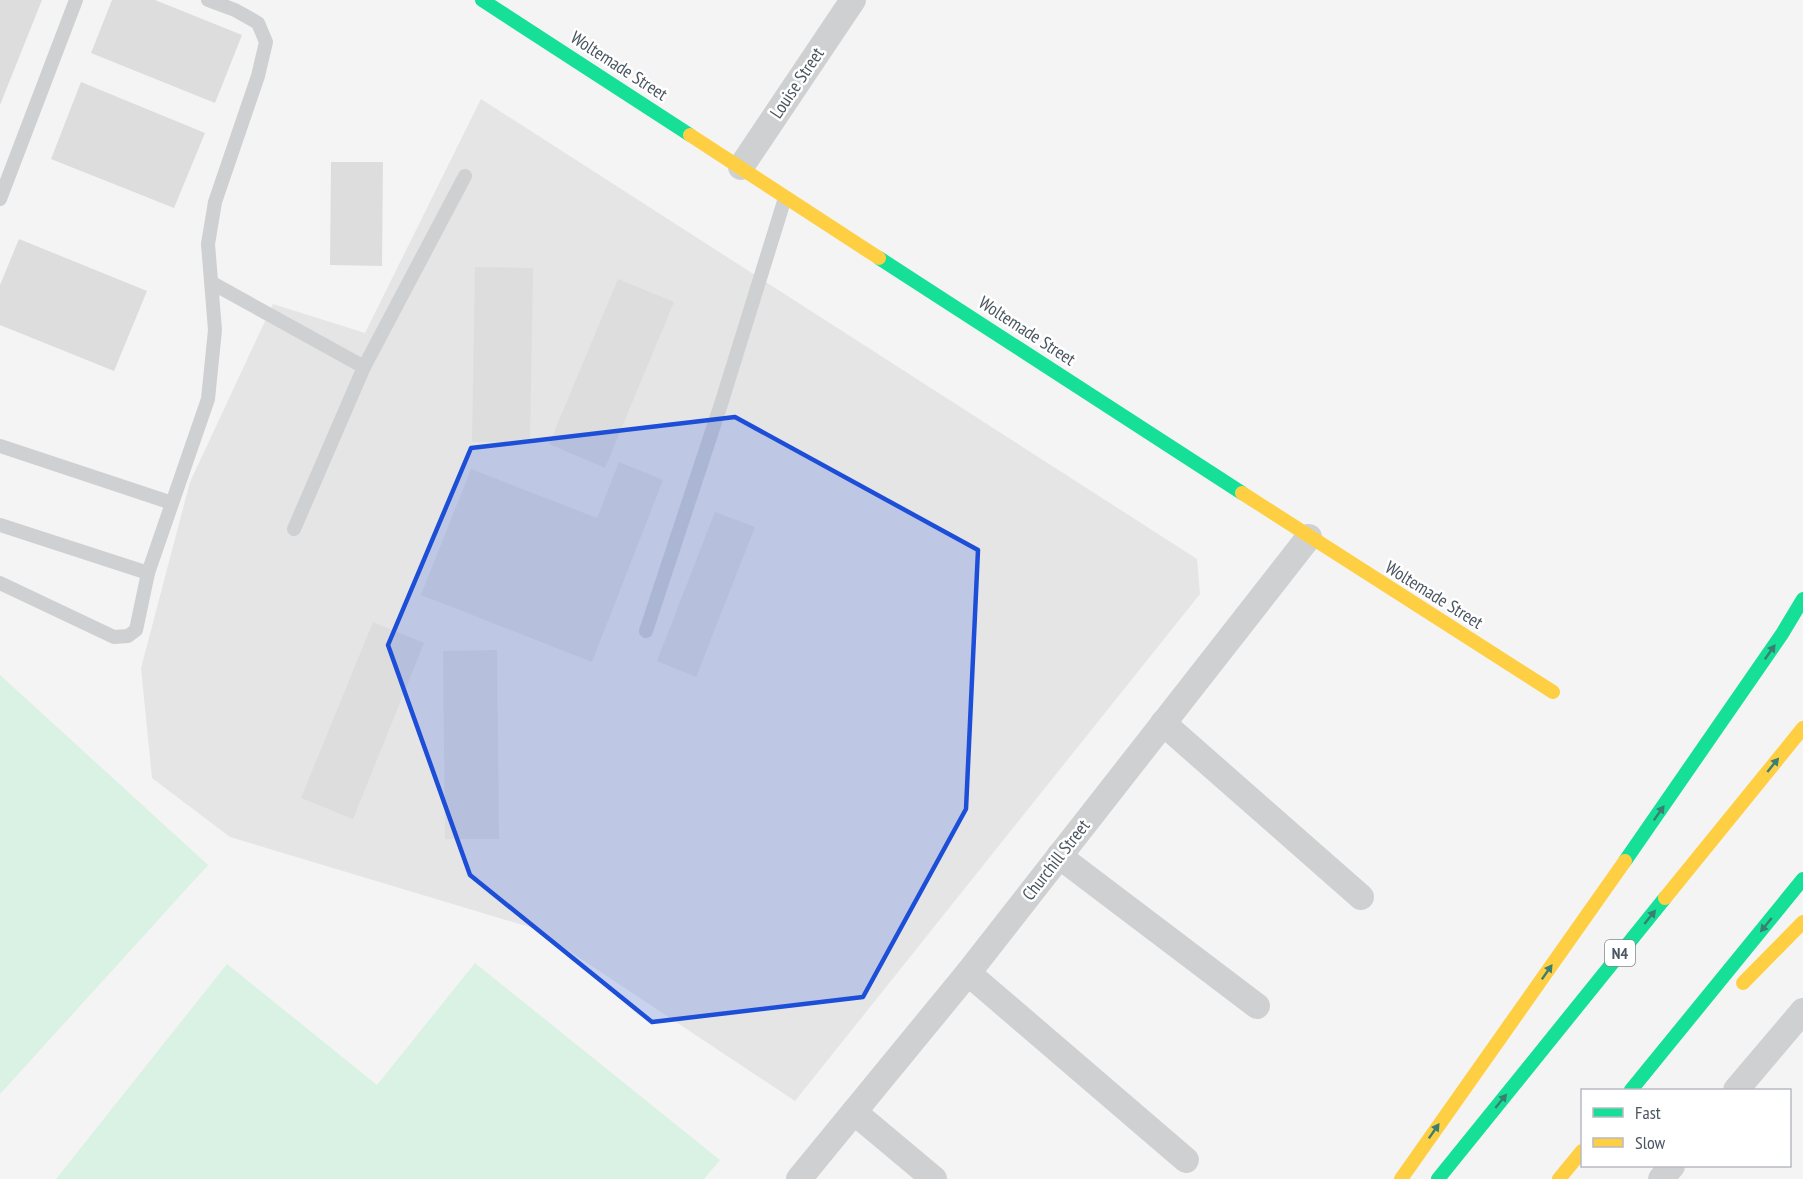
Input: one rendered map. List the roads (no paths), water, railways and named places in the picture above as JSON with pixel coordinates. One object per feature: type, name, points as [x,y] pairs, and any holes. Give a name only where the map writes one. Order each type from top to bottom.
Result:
[{"type":"main road","name":"Woltemade Street","points":[[482,0],[1309,537],[1552,692]]},
{"type":"main road","points":[[1401,1179],[1665,805],[1782,634],[1803,598]]},
{"type":"main road","name":"N4","points":[[1438,1179],[1803,728]]},
{"type":"main road","points":[[1633,1089],[1803,879]]},
{"type":"main road","points":[[1737,989],[1803,922]]},
{"type":"main road","points":[[1638,1089],[1704,1023]]},
{"type":"main road","points":[[1559,1179],[1581,1152]]},
{"type":"street","name":"Louise Street","points":[[741,167],[853,0]]},
{"type":"street","name":"Churchill Street","points":[[799,1179],[968,973],[1309,537]]},
{"type":"street","points":[[1163,723],[1361,897]]},
{"type":"street","points":[[1059,856],[1257,1006]]},
{"type":"street","points":[[968,973],[1186,1160]]},
{"type":"street","points":[[1737,1089],[1803,1011]]},
{"type":"street","points":[[854,1112],[934,1179]]},
{"type":"street","points":[[1661,1179],[1671,1167]]},
{"type":"lane","points":[[0,199],[76,0]]},
{"type":"lane","points":[[0,583],[114,637],[128,636],[136,630],[148,573],[208,399],[215,330],[208,244],[215,202],[258,76],[266,42],[258,23],[235,10],[208,0]]},
{"type":"lane","points":[[294,529],[364,367],[465,176]]},
{"type":"lane","points":[[646,631],[722,401],[786,196]]},
{"type":"lane","points":[[212,282],[364,367]]},
{"type":"lane","points":[[0,446],[172,503]]},
{"type":"lane","points":[[0,525],[148,573]]}]
